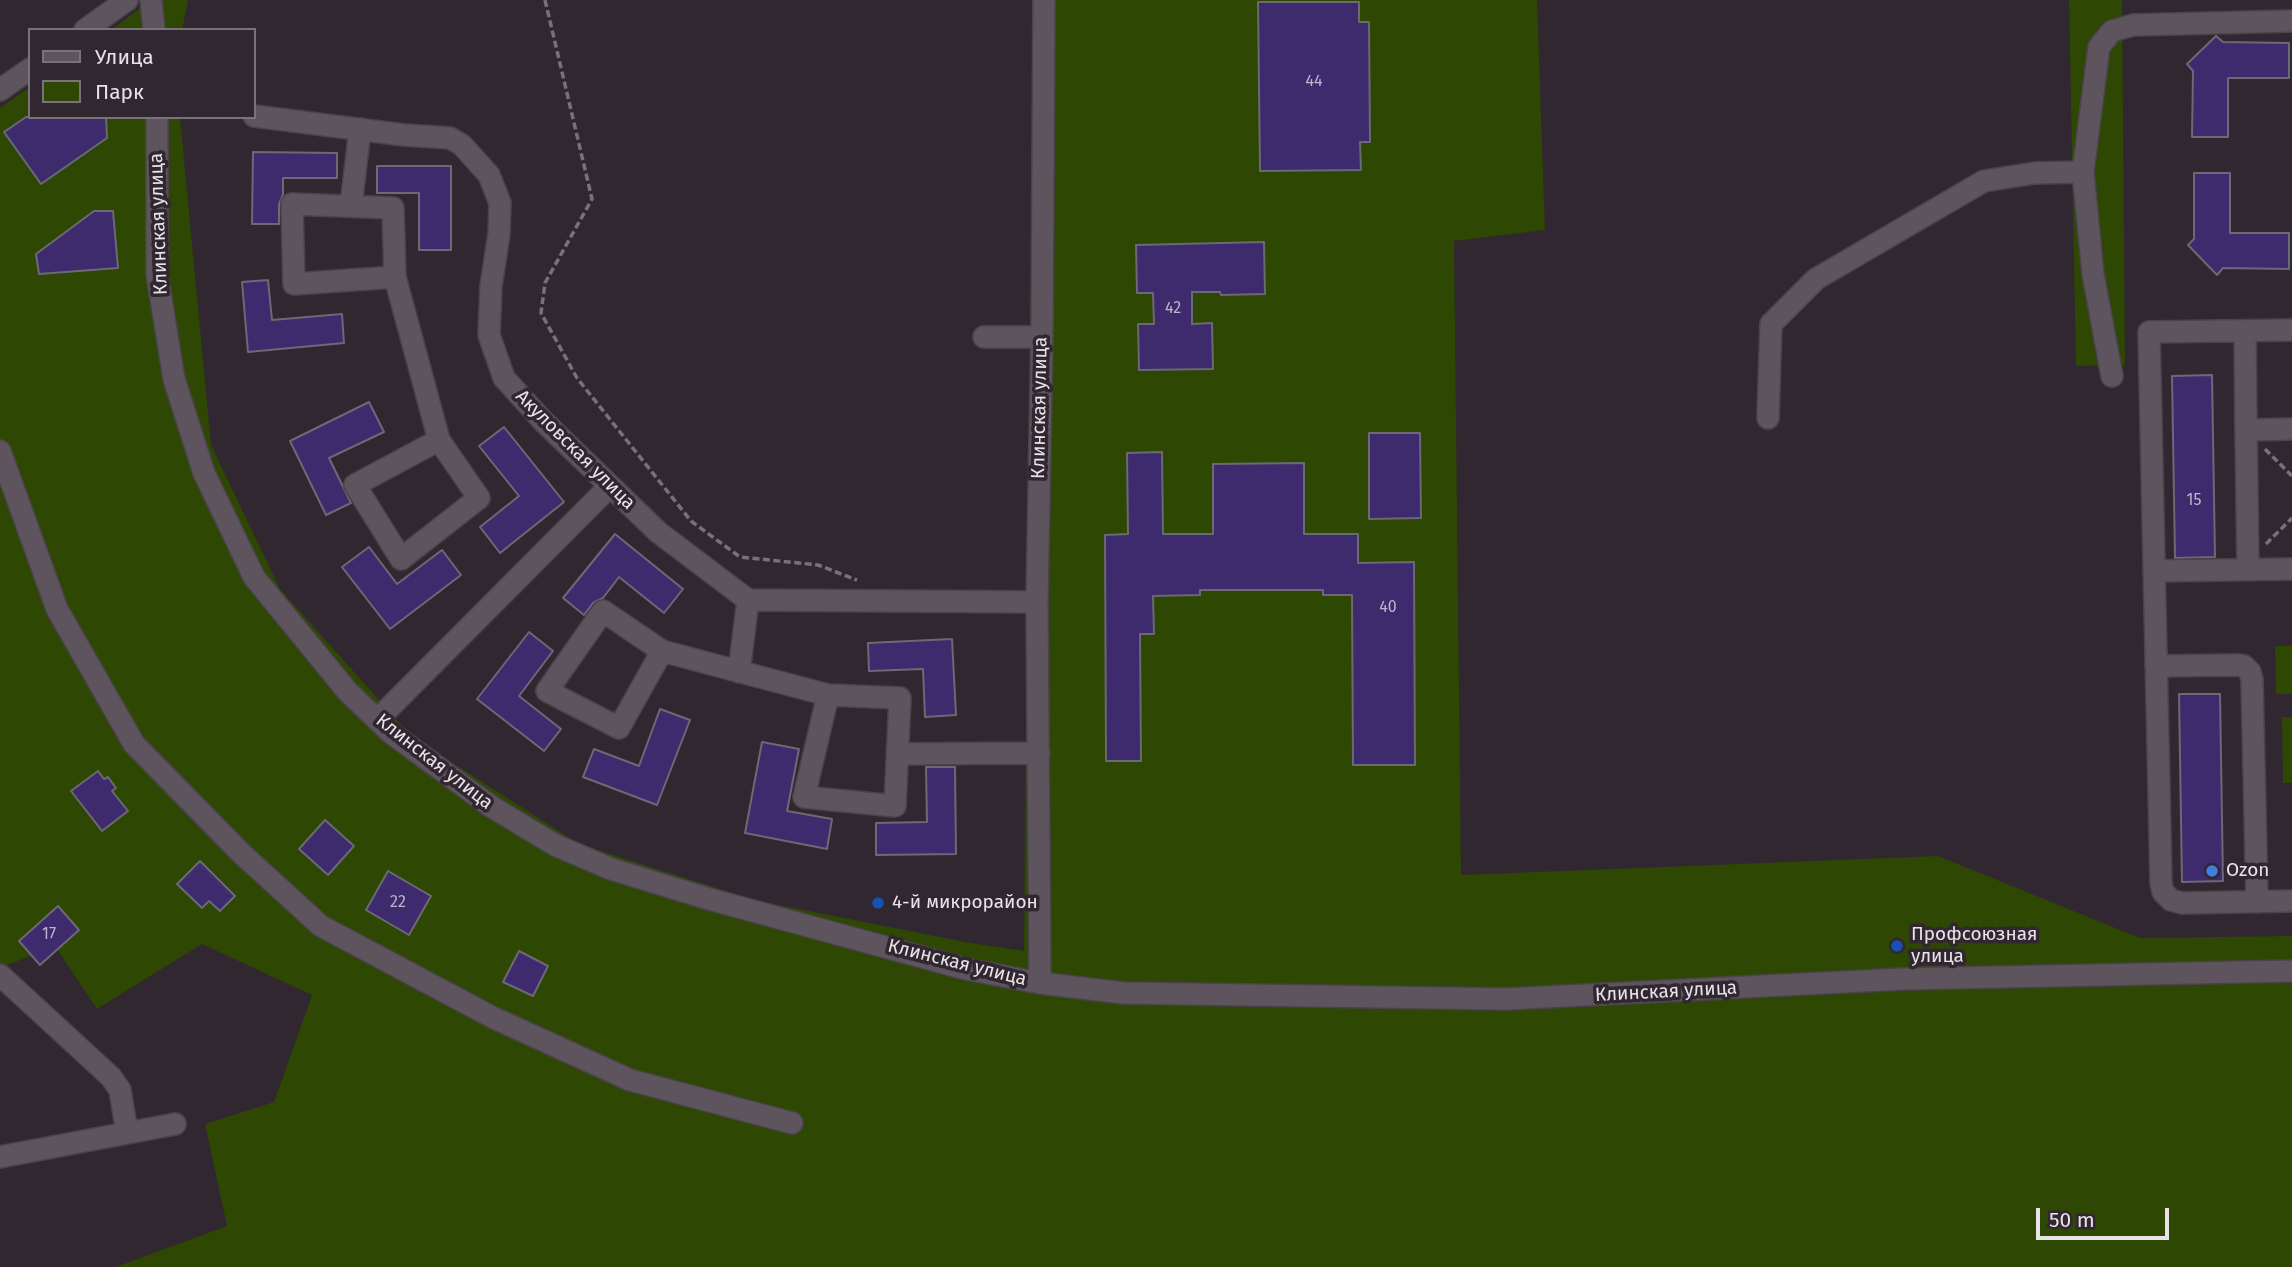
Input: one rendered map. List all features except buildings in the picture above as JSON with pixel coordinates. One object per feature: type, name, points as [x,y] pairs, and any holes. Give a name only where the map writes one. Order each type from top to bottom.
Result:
[{"type":"street","points":[[88,28],[127,0]]},
{"type":"street","points":[[151,0],[154,28]]},
{"type":"street","name":"Клинская улица","points":[[1040,983],[1037,602],[1044,0]]},
{"type":"street","points":[[2112,376],[2093,274],[2083,172],[2099,47],[2112,31],[2133,25],[2292,22]]},
{"type":"street","points":[[0,90],[28,70]]},
{"type":"street","name":"Акуловская улица","points":[[256,116],[450,138],[462,145],[489,175],[500,203],[489,335],[504,378],[543,421],[658,532],[748,600]]},
{"type":"street","name":"Клинская улица","points":[[157,119],[157,274],[174,379],[204,473],[254,577],[348,692],[391,733],[492,807],[555,845],[611,869],[709,899],[966,969],[1040,983],[1123,993],[1505,999],[1903,979],[2292,971]]},
{"type":"street","points":[[351,206],[360,130]]},
{"type":"street","points":[[1768,418],[1771,324],[1816,279],[1984,181],[2035,173],[2083,172]]},
{"type":"street","points":[[395,277],[294,284],[292,204],[393,208],[395,277],[439,440],[479,498],[401,559],[355,485],[439,440]]},
{"type":"street","points":[[2292,330],[2149,332],[2163,892],[2171,900],[2182,903],[2292,901]]},
{"type":"street","points":[[2245,331],[2248,566]]},
{"type":"street","points":[[984,337],[1042,337]]},
{"type":"street","points":[[2246,430],[2292,429]]},
{"type":"street","points":[[0,451],[57,609],[134,744],[241,853],[321,926],[495,1018],[630,1080],[792,1123]]},
{"type":"street","points":[[377,720],[610,486]]},
{"type":"street","points":[[2154,571],[2248,566],[2292,569]]},
{"type":"street","points":[[739,672],[748,600],[1037,602]]},
{"type":"street","points":[[662,651],[619,728],[547,691],[603,611],[662,651],[828,695],[900,698],[895,806],[804,797],[828,695]]},
{"type":"street","points":[[2156,666],[2237,665],[2244,666],[2250,672],[2257,902]]},
{"type":"street","points":[[898,754],[1039,753]]},
{"type":"street","points":[[0,975],[111,1077],[120,1090],[127,1133]]},
{"type":"street","points":[[0,1157],[175,1124]]},
{"type":"path","points":[[545,0],[592,199],[545,283],[541,313],[578,378],[691,521],[740,557],[818,565],[865,583]]},
{"type":"path","points":[[2246,430],[2292,476]]},
{"type":"path","points":[[2248,566],[2292,518]]},
{"type":"green space","points":[[143,0],[188,0],[182,28],[114,28],[139,9]]},
{"type":"green space","points":[[1035,0],[1537,0],[1545,230],[1454,241],[1461,875],[1938,856],[2140,938],[2292,936],[2292,1267],[116,1267],[227,1226],[205,1124],[274,1102],[312,995],[202,944],[97,1009],[55,946],[0,968],[0,108],[28,88],[28,119],[180,119],[211,445],[280,589],[411,736],[579,844],[754,900],[965,942],[1024,951]]},
{"type":"green space","points":[[2069,0],[2122,0],[2125,365],[2076,366]]},
{"type":"green space","points":[[2275,646],[2292,646],[2292,694],[2276,694]]},
{"type":"green space","points":[[2282,717],[2292,717],[2292,783],[2283,783]]},
{"type":"place","name":"Ozon","points":[[2212,871]]},
{"type":"place","name":"4-й микрорайон","points":[[878,903]]},
{"type":"place","name":"Профсоюзная улица","points":[[1897,946]]}]
